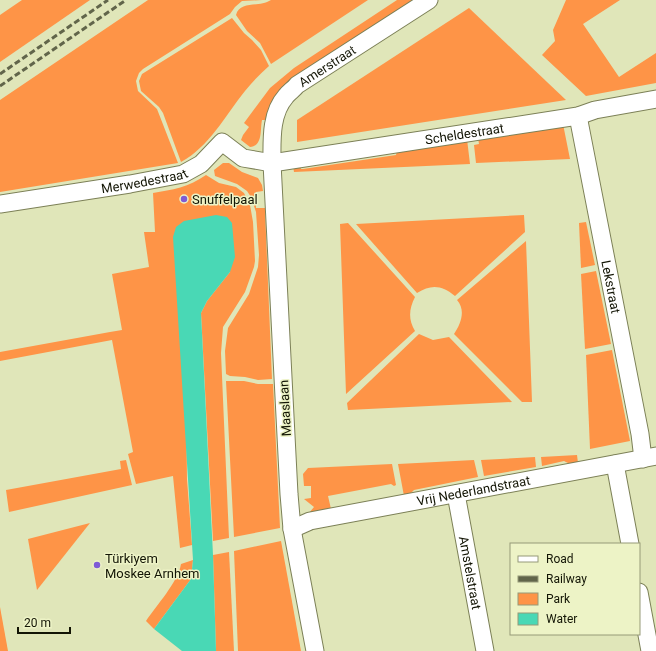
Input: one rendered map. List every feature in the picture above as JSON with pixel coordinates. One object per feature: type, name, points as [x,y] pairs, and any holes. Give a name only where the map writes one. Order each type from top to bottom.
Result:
[{"type":"street","name":"Amerstraat","points":[[272,163],[273,128],[278,109],[285,96],[298,85],[429,0]]},
{"type":"street","name":"Scheldestraat","points":[[272,163],[578,116],[595,110],[656,99]]},
{"type":"street","name":"Lekstraat","points":[[578,116],[640,434],[649,458]]},
{"type":"street","name":"Merwedestraat","points":[[0,204],[130,184],[183,174],[201,164],[222,142],[243,158],[272,163]]},
{"type":"street","name":"Maaslaan","points":[[272,163],[287,466],[292,529],[315,651]]},
{"type":"street","name":"Vrij Nederlandstraat","points":[[292,529],[310,521],[649,458]]},
{"type":"street","points":[[615,464],[630,543]]},
{"type":"street","name":"Amstelstraat","points":[[456,494],[485,651]]},
{"type":"street","points":[[640,597],[650,651]]},
{"type":"green space","points":[[22,0],[90,0],[0,62],[0,15]]},
{"type":"green space","points":[[148,0],[262,0],[242,1],[230,14],[139,73],[136,81],[138,91],[157,109],[178,163],[0,192],[0,100]]},
{"type":"green space","points":[[271,0],[368,0],[271,64],[260,43],[247,31],[236,15],[241,7],[261,4]]},
{"type":"green space","points":[[397,0],[418,0],[312,70],[267,120],[262,120],[260,137],[257,144],[250,147],[241,140],[249,127],[244,123],[270,88],[294,68]]},
{"type":"green space","points":[[566,0],[620,0],[583,24],[619,77],[656,53],[656,83],[586,96],[542,55],[555,41],[553,30]]},
{"type":"green space","points":[[469,8],[566,100],[297,142],[297,120]]},
{"type":"green space","points":[[232,18],[261,50],[269,66],[256,78],[208,140],[191,156],[181,162],[163,113],[159,107],[141,91],[139,81],[142,74]]},
{"type":"green space","points":[[563,124],[570,159],[476,163],[474,145],[479,144],[478,138]]},
{"type":"green space","points":[[467,139],[470,164],[294,172],[293,166],[301,166],[301,169],[303,169],[396,155],[397,151]]},
{"type":"green space","points":[[223,163],[229,163],[242,172],[258,178],[262,185],[263,191],[256,192],[256,208],[266,208],[272,379],[258,380],[230,376],[226,374],[225,351],[228,328],[249,294],[258,267],[259,255],[256,212],[251,197],[247,191],[237,184],[215,176],[214,170]]},
{"type":"green space","points":[[206,175],[219,183],[236,187],[244,193],[250,205],[253,222],[255,261],[245,292],[223,327],[221,353],[229,538],[213,541],[201,313],[207,301],[230,272],[184,221],[187,479],[192,545],[180,548],[173,476],[136,484],[128,454],[133,452],[112,340],[0,361],[0,352],[122,330],[112,274],[149,267],[144,232],[155,232],[153,193],[187,185]]},
{"type":"green space","points":[[524,215],[525,232],[455,296],[446,290],[436,287],[427,288],[417,293],[356,224]]},
{"type":"green space","points":[[586,222],[595,265],[581,268],[579,223]]},
{"type":"green space","points":[[348,223],[415,297],[411,306],[410,318],[415,331],[346,394],[340,224]]},
{"type":"green space","points":[[526,241],[532,402],[522,402],[454,334],[462,317],[460,304],[457,300]]},
{"type":"green space","points":[[596,271],[611,344],[585,349],[581,274]]},
{"type":"green space","points":[[419,334],[433,340],[449,337],[512,402],[348,410],[347,403]]},
{"type":"green space","points":[[612,350],[630,441],[590,449],[586,355]]},
{"type":"green space","points":[[226,381],[273,384],[280,528],[234,537]]},
{"type":"green space","points":[[577,455],[578,463],[570,464],[564,461],[542,466],[541,457]]},
{"type":"green space","points":[[535,457],[536,467],[484,476],[481,460]]},
{"type":"green space","points":[[126,460],[132,485],[9,512],[6,490],[121,469],[120,461]]},
{"type":"green space","points":[[474,460],[478,477],[414,490],[410,494],[404,496],[398,464]]},
{"type":"green space","points":[[392,464],[396,485],[394,486],[391,484],[328,496],[331,509],[309,513],[314,507],[304,499],[311,498],[311,486],[304,486],[303,474],[308,468]]},
{"type":"green space","points":[[90,523],[37,590],[28,539]]},
{"type":"green space","points":[[281,541],[301,651],[238,651],[234,551]]},
{"type":"green space","points":[[229,552],[234,651],[216,651],[213,555]]},
{"type":"green space","points":[[193,560],[191,579],[154,629],[146,621],[176,578],[181,564]]},
{"type":"green space","points":[[0,607],[8,651],[0,651]]},
{"type":"water","points":[[216,215],[227,217],[232,223],[235,257],[230,272],[207,301],[201,313],[213,555],[216,651],[182,651],[154,629],[191,579],[193,560],[173,237],[176,227],[184,221]]},
{"type":"railway","points":[[0,74],[108,0]]},
{"type":"railway","points":[[0,86],[126,0]]},
{"type":"place","name":"Snuffelpaal","points":[[184,199]]},
{"type":"place","name":"Türkiyem Moskee Arnhem","points":[[97,565]]}]
